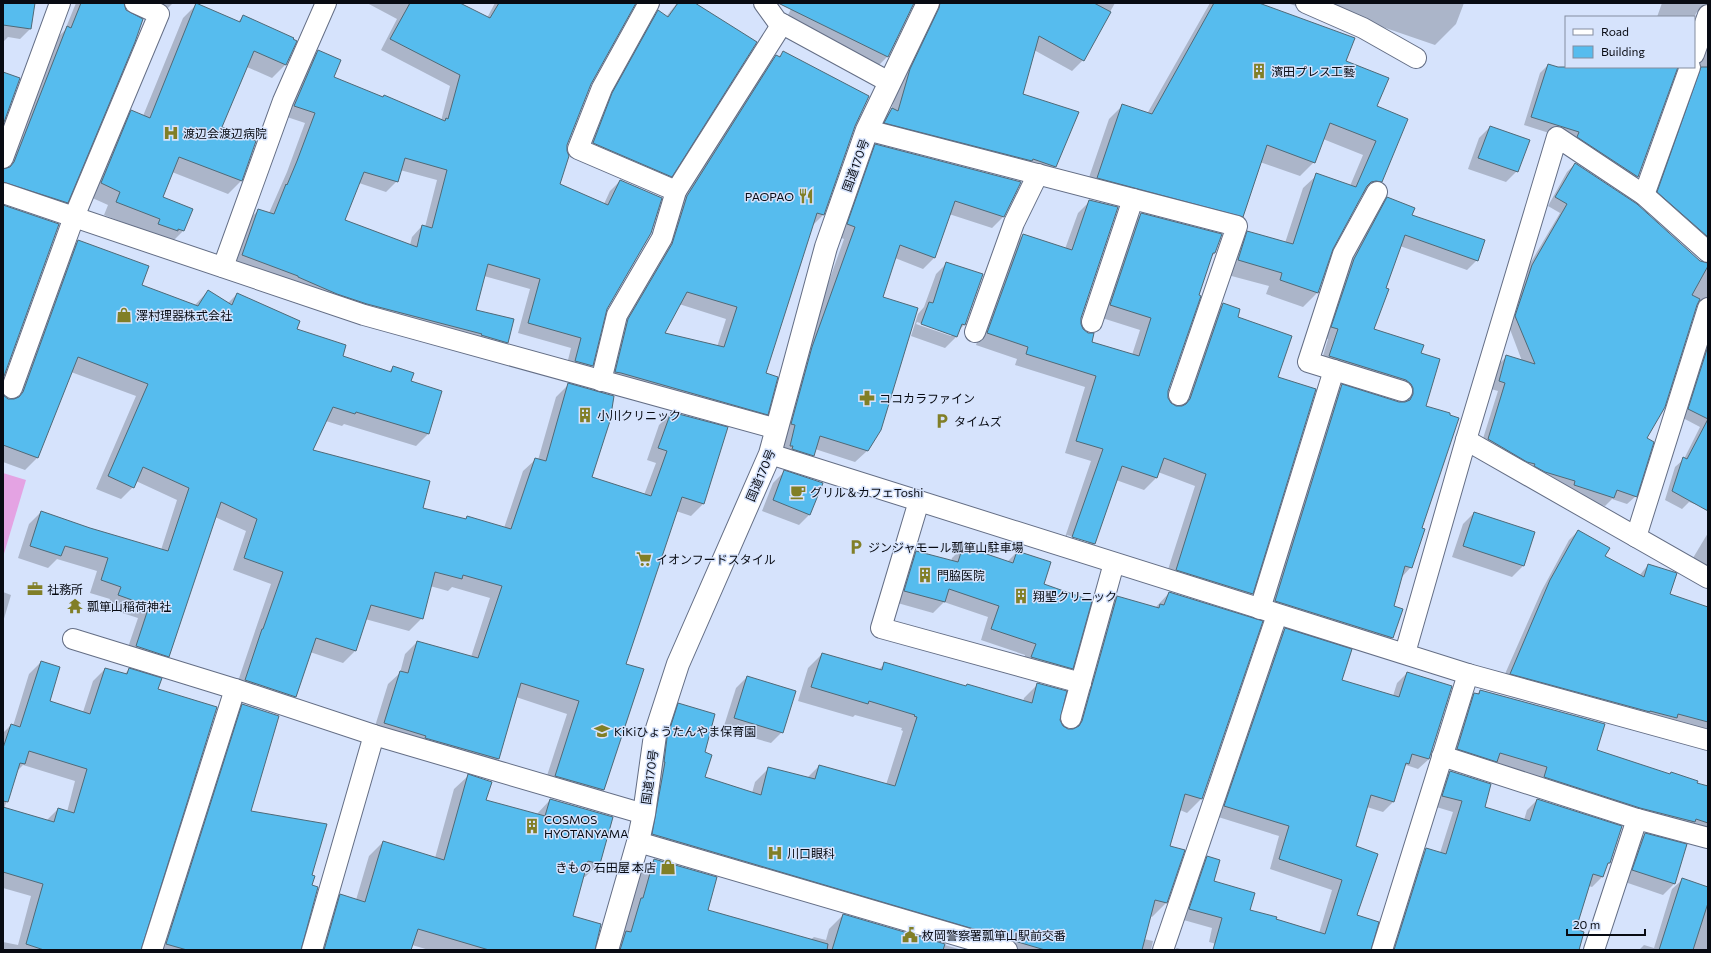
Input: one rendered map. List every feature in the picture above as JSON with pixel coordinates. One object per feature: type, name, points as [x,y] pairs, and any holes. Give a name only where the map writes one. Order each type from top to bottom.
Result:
[{"type":"highway","name":"国道170号","points":[[607,950],[638,842],[628,808],[655,735],[678,664],[770,454],[826,247],[867,130],[928,3]]},
{"type":"street","points":[[3,158],[60,3]]},
{"type":"street","points":[[12,388],[74,217],[159,14],[135,3]]},
{"type":"street","points":[[222,268],[283,101],[326,3]]},
{"type":"street","points":[[649,3],[602,88],[578,149],[676,191]]},
{"type":"street","points":[[764,3],[777,21],[889,82]]},
{"type":"street","points":[[1306,3],[1363,28],[1416,58]]},
{"type":"street","points":[[1695,51],[1708,15]]},
{"type":"street","points":[[601,380],[617,315],[662,238],[676,191],[782,24]]},
{"type":"street","points":[[1644,195],[1690,68]]},
{"type":"street","points":[[867,130],[1236,226],[1179,395]]},
{"type":"street","points":[[1405,654],[1466,440],[1557,137],[1644,195],[1708,252]]},
{"type":"street","points":[[975,332],[1014,223],[1038,174]]},
{"type":"street","points":[[1377,192],[1343,254],[1308,362],[1402,391]]},
{"type":"street","points":[[3,193],[364,315],[778,429]]},
{"type":"street","points":[[1092,322],[1133,199]]},
{"type":"street","points":[[1636,537],[1708,308]]},
{"type":"street","points":[[1162,950],[1269,612],[1334,370]]},
{"type":"street","points":[[1466,440],[1708,578]]},
{"type":"street","points":[[770,454],[1468,674],[1708,740]]},
{"type":"street","points":[[919,501],[881,628],[1081,683]]},
{"type":"street","points":[[1071,718],[1114,563]]},
{"type":"street","points":[[73,639],[235,689],[374,735],[628,808]]},
{"type":"street","points":[[1382,950],[1468,674]]},
{"type":"street","points":[[152,950],[235,689]]},
{"type":"street","points":[[312,950],[374,735]]},
{"type":"street","points":[[1442,756],[1637,819],[1708,838]]},
{"type":"street","points":[[1594,950],[1637,819]]},
{"type":"street","points":[[638,842],[1008,950]]},
{"type":"shaded area","points":[[3,473],[26,480],[3,557]]},
{"type":"building","points":[[3,3],[35,3],[31,29],[3,25]]},
{"type":"building","points":[[81,3],[124,3],[126,10],[143,19],[135,42],[68,203],[3,182],[3,169],[10,167],[14,162],[67,26],[71,28]]},
{"type":"building","points":[[196,3],[240,22],[243,15],[294,38],[293,39],[297,41],[286,65],[254,51],[222,127],[256,141],[242,181],[179,157],[163,197],[193,209],[184,231],[178,229],[178,231],[158,224],[160,219],[116,202],[120,192],[101,183],[131,110],[150,118]]},
{"type":"building","points":[[410,3],[460,3],[490,18],[499,3],[636,3],[591,84],[567,145],[569,156],[560,184],[608,205],[620,180],[662,198],[651,233],[607,309],[593,366],[575,361],[581,338],[528,323],[540,279],[488,264],[476,310],[514,319],[508,343],[481,335],[482,334],[367,304],[337,294],[298,276],[242,255],[258,209],[274,214],[297,161],[315,113],[294,106],[318,50],[341,60],[334,77],[383,97],[384,95],[445,121],[446,118],[448,119],[460,75],[390,39]],"holes":[[[405,158],[447,170],[432,228],[422,225],[417,247],[345,220],[364,172],[398,182]]]},
{"type":"building","points":[[678,3],[695,3],[757,42],[672,177],[593,143],[612,93],[658,10],[668,17]]},
{"type":"building","points":[[778,3],[914,3],[888,57]]},
{"type":"building","points":[[940,3],[1094,3],[1111,12],[1084,61],[1039,36],[1023,94],[1079,112],[1056,167],[1033,159],[1032,161],[884,123],[892,108],[898,111],[910,69]]},
{"type":"building","points":[[1214,3],[1259,3],[1355,38],[1346,61],[1389,78],[1377,106],[1408,119],[1382,182],[1371,182],[1367,186],[1333,249],[1318,293],[1280,280],[1282,273],[1238,260],[1247,231],[1293,244],[1316,173],[1356,187],[1376,141],[1330,123],[1315,163],[1267,145],[1243,217],[1097,178],[1122,104],[1152,114]]},
{"type":"building","points":[[783,51],[869,96],[855,126],[824,215],[817,213],[766,373],[778,377],[768,415],[615,372],[628,319],[672,244],[687,196],[776,55],[780,57]],"holes":[[[687,292],[737,307],[724,347],[665,333]]]},
{"type":"building","points":[[1548,64],[1565,68],[1678,68],[1638,177],[1577,137],[1579,132],[1531,117]]},
{"type":"building","points":[[1701,67],[1708,67],[1708,237],[1657,192]]},
{"type":"building","points":[[3,72],[20,78],[3,125]]},
{"type":"building","points":[[1490,126],[1530,140],[1518,172],[1478,158]]},
{"type":"building","points":[[875,144],[1021,182],[1004,217],[955,201],[935,258],[900,245],[883,297],[918,308],[881,430],[868,451],[820,436],[814,456],[792,449],[793,446],[790,446],[795,425],[791,424],[812,347],[855,227],[847,224]]},
{"type":"building","points":[[1575,163],[1637,204],[1700,261],[1708,263],[1708,266],[1692,295],[1700,299],[1665,407],[1647,438],[1654,442],[1637,497],[1617,490],[1614,498],[1574,485],[1575,481],[1545,472],[1534,466],[1535,464],[1527,462],[1488,439],[1505,383],[1499,381],[1506,355],[1535,364],[1515,316],[1532,265],[1567,204],[1555,197]]},
{"type":"building","points":[[1387,197],[1415,208],[1412,215],[1485,240],[1478,261],[1405,235],[1386,288],[1389,289],[1374,329],[1424,345],[1421,353],[1440,359],[1426,406],[1450,413],[1450,415],[1459,418],[1422,528],[1425,529],[1412,568],[1405,566],[1394,606],[1403,609],[1393,638],[1275,601],[1342,384],[1399,402],[1410,400],[1413,394],[1411,384],[1406,380],[1329,356],[1338,329],[1331,327],[1354,259]]},
{"type":"building","points":[[1089,200],[1118,207],[1081,318],[1083,329],[1088,333],[1094,333],[1092,342],[1139,356],[1151,318],[1110,305],[1141,213],[1222,234],[1215,253],[1213,253],[1199,295],[1201,296],[1168,391],[1168,398],[1171,403],[1176,406],[1182,406],[1190,399],[1223,303],[1240,309],[1238,317],[1292,336],[1278,377],[1316,389],[1253,594],[1176,570],[1206,474],[1164,458],[1157,478],[1122,466],[1095,544],[1072,537],[1103,449],[1076,441],[1096,376],[1026,354],[1028,347],[987,333],[1023,234],[1072,250]]},
{"type":"building","points":[[3,205],[59,224],[3,379]]},
{"type":"building","points":[[78,240],[149,266],[142,285],[198,306],[208,290],[232,305],[237,293],[300,321],[297,329],[346,345],[343,356],[391,372],[393,366],[414,373],[411,381],[442,391],[429,434],[356,412],[355,414],[333,407],[313,450],[430,481],[423,508],[466,519],[467,516],[511,529],[535,458],[546,461],[568,383],[614,396],[610,421],[592,477],[651,496],[667,451],[658,448],[671,412],[728,427],[704,504],[682,497],[626,664],[644,669],[604,790],[555,776],[579,701],[521,683],[499,759],[425,738],[426,736],[384,723],[400,671],[408,673],[417,641],[478,658],[502,586],[463,575],[462,579],[435,572],[423,619],[371,605],[356,651],[316,638],[296,697],[245,680],[283,572],[244,558],[257,519],[221,502],[169,657],[136,646],[149,606],[118,595],[121,587],[101,580],[108,558],[65,546],[61,556],[30,546],[41,511],[90,528],[168,551],[189,488],[143,467],[134,488],[108,476],[148,384],[78,357],[38,458],[3,445],[3,395],[8,399],[14,399],[19,397],[23,392]]},
{"type":"building","points":[[946,262],[983,274],[965,325],[962,324],[957,337],[921,324],[929,302],[933,303]]},
{"type":"building","points":[[1708,346],[1708,419],[1688,409]]},
{"type":"building","points":[[1708,419],[1708,511],[1672,491],[1683,457],[1687,459]]},
{"type":"building","name":"グリル＆カフェToshi","points":[[784,470],[823,483],[810,515],[773,500]]},
{"type":"building","points":[[1474,512],[1535,532],[1524,566],[1463,546]]},
{"type":"building","points":[[1578,530],[1610,548],[1605,556],[1644,577],[1648,564],[1677,573],[1670,594],[1708,607],[1708,722],[1678,714],[1677,718],[1650,712],[1510,674],[1550,580]]},
{"type":"building","points":[[963,546],[1013,563],[1017,551],[1051,562],[1044,584],[1092,601],[1073,669],[1031,657],[1036,644],[991,629],[999,606],[949,589],[945,602],[904,591],[916,551],[958,562]]},
{"type":"building","points":[[1169,592],[1263,621],[1202,799],[1185,794],[1170,846],[1185,850],[1167,903],[1155,900],[1142,950],[1045,950],[652,834],[665,762],[667,738],[678,703],[715,714],[705,752],[712,755],[705,777],[761,795],[768,767],[815,779],[819,765],[895,786],[917,717],[914,716],[915,715],[869,701],[868,704],[811,687],[822,653],[882,670],[884,662],[966,686],[967,684],[1032,703],[1037,683],[1067,691],[1060,720],[1063,726],[1068,729],[1073,729],[1079,726],[1082,721],[1117,596],[1159,608],[1160,604],[1164,605]]},
{"type":"building","points":[[1285,628],[1352,649],[1342,680],[1399,697],[1407,672],[1452,686],[1429,759],[1412,754],[1409,764],[1406,763],[1394,802],[1371,795],[1356,846],[1378,854],[1357,915],[1379,922],[1371,950],[1213,950],[1222,918],[1189,909],[1207,856],[1220,860],[1214,881],[1255,893],[1250,910],[1277,917],[1276,919],[1325,934],[1342,880],[1279,859],[1289,826],[1224,806]]},
{"type":"building","points":[[41,661],[60,667],[50,701],[90,714],[105,668],[127,674],[129,668],[162,678],[158,689],[217,707],[141,950],[44,950],[26,944],[43,884],[3,872],[3,807],[54,822],[58,808],[74,813],[87,769],[29,751],[25,764],[20,763],[8,802],[3,801],[3,748],[11,724],[20,727]]},
{"type":"building","points":[[747,676],[796,691],[783,733],[734,718]]},
{"type":"building","points":[[1480,690],[1605,724],[1597,750],[1670,774],[1671,772],[1708,786],[1708,823],[1696,819],[1695,822],[1640,808],[1544,777],[1547,767],[1500,753],[1497,762],[1457,749],[1474,693],[1479,694]]},
{"type":"building","points":[[242,704],[279,716],[251,811],[327,824],[312,875],[315,876],[312,885],[318,887],[301,950],[187,950],[166,944]]},
{"type":"building","points":[[1450,771],[1491,784],[1485,807],[1530,821],[1537,799],[1622,826],[1610,863],[1608,863],[1603,877],[1593,874],[1576,929],[1584,932],[1579,950],[1394,950],[1426,848],[1446,854],[1462,801],[1442,796]]},
{"type":"building","points":[[468,774],[492,782],[486,800],[545,816],[550,799],[613,817],[600,864],[588,861],[573,916],[601,924],[595,950],[489,950],[418,929],[411,950],[324,950],[340,894],[365,902],[383,841],[444,860]]},
{"type":"building","points":[[1645,833],[1687,844],[1675,884],[1632,870]]},
{"type":"building","points":[[654,859],[717,877],[708,910],[828,944],[827,950],[620,950],[626,931],[631,932],[641,898],[643,898]]},
{"type":"building","points":[[1682,878],[1708,887],[1708,903],[1693,950],[1659,950]]},
{"type":"building","points":[[843,914],[945,944],[943,950],[832,950]]},
{"type":"place","name":"濱田プレス工藝","points":[[1259,71]]},
{"type":"place","name":"渡辺会渡辺病院","points":[[171,133]]},
{"type":"place","name":"PAOPAO","points":[[806,196]]},
{"type":"place","name":"澤村理器株式会社","points":[[124,315]]},
{"type":"place","name":"ココカラファイン","points":[[867,398]]},
{"type":"place","name":"小川クリニック","points":[[585,415]]},
{"type":"place","name":"タイムズ","points":[[942,421]]},
{"type":"place","name":"グリル＆カフェToshi","points":[[798,492]]},
{"type":"place","name":"ジンジャモール瓢箪山駐車場","points":[[856,547]]},
{"type":"place","name":"イオンフードスタイル","points":[[644,559]]},
{"type":"place","name":"門脇医院","points":[[925,575]]},
{"type":"place","name":"社務所","points":[[35,589]]},
{"type":"place","name":"翔聖クリニック","points":[[1021,596]]},
{"type":"place","name":"瓢箪山稲荷神社","points":[[75,606]]},
{"type":"place","name":"KiKiひょうたんやま保育園","points":[[602,731]]},
{"type":"place","name":"COSMOS HYOTANYAMA","points":[[532,826]]},
{"type":"place","name":"川口眼科","points":[[775,853]]},
{"type":"place","name":"きもの 石田屋 本店","points":[[668,867]]},
{"type":"place","name":"枚岡警察署瓢箪山駅前交番","points":[[910,935]]}]
